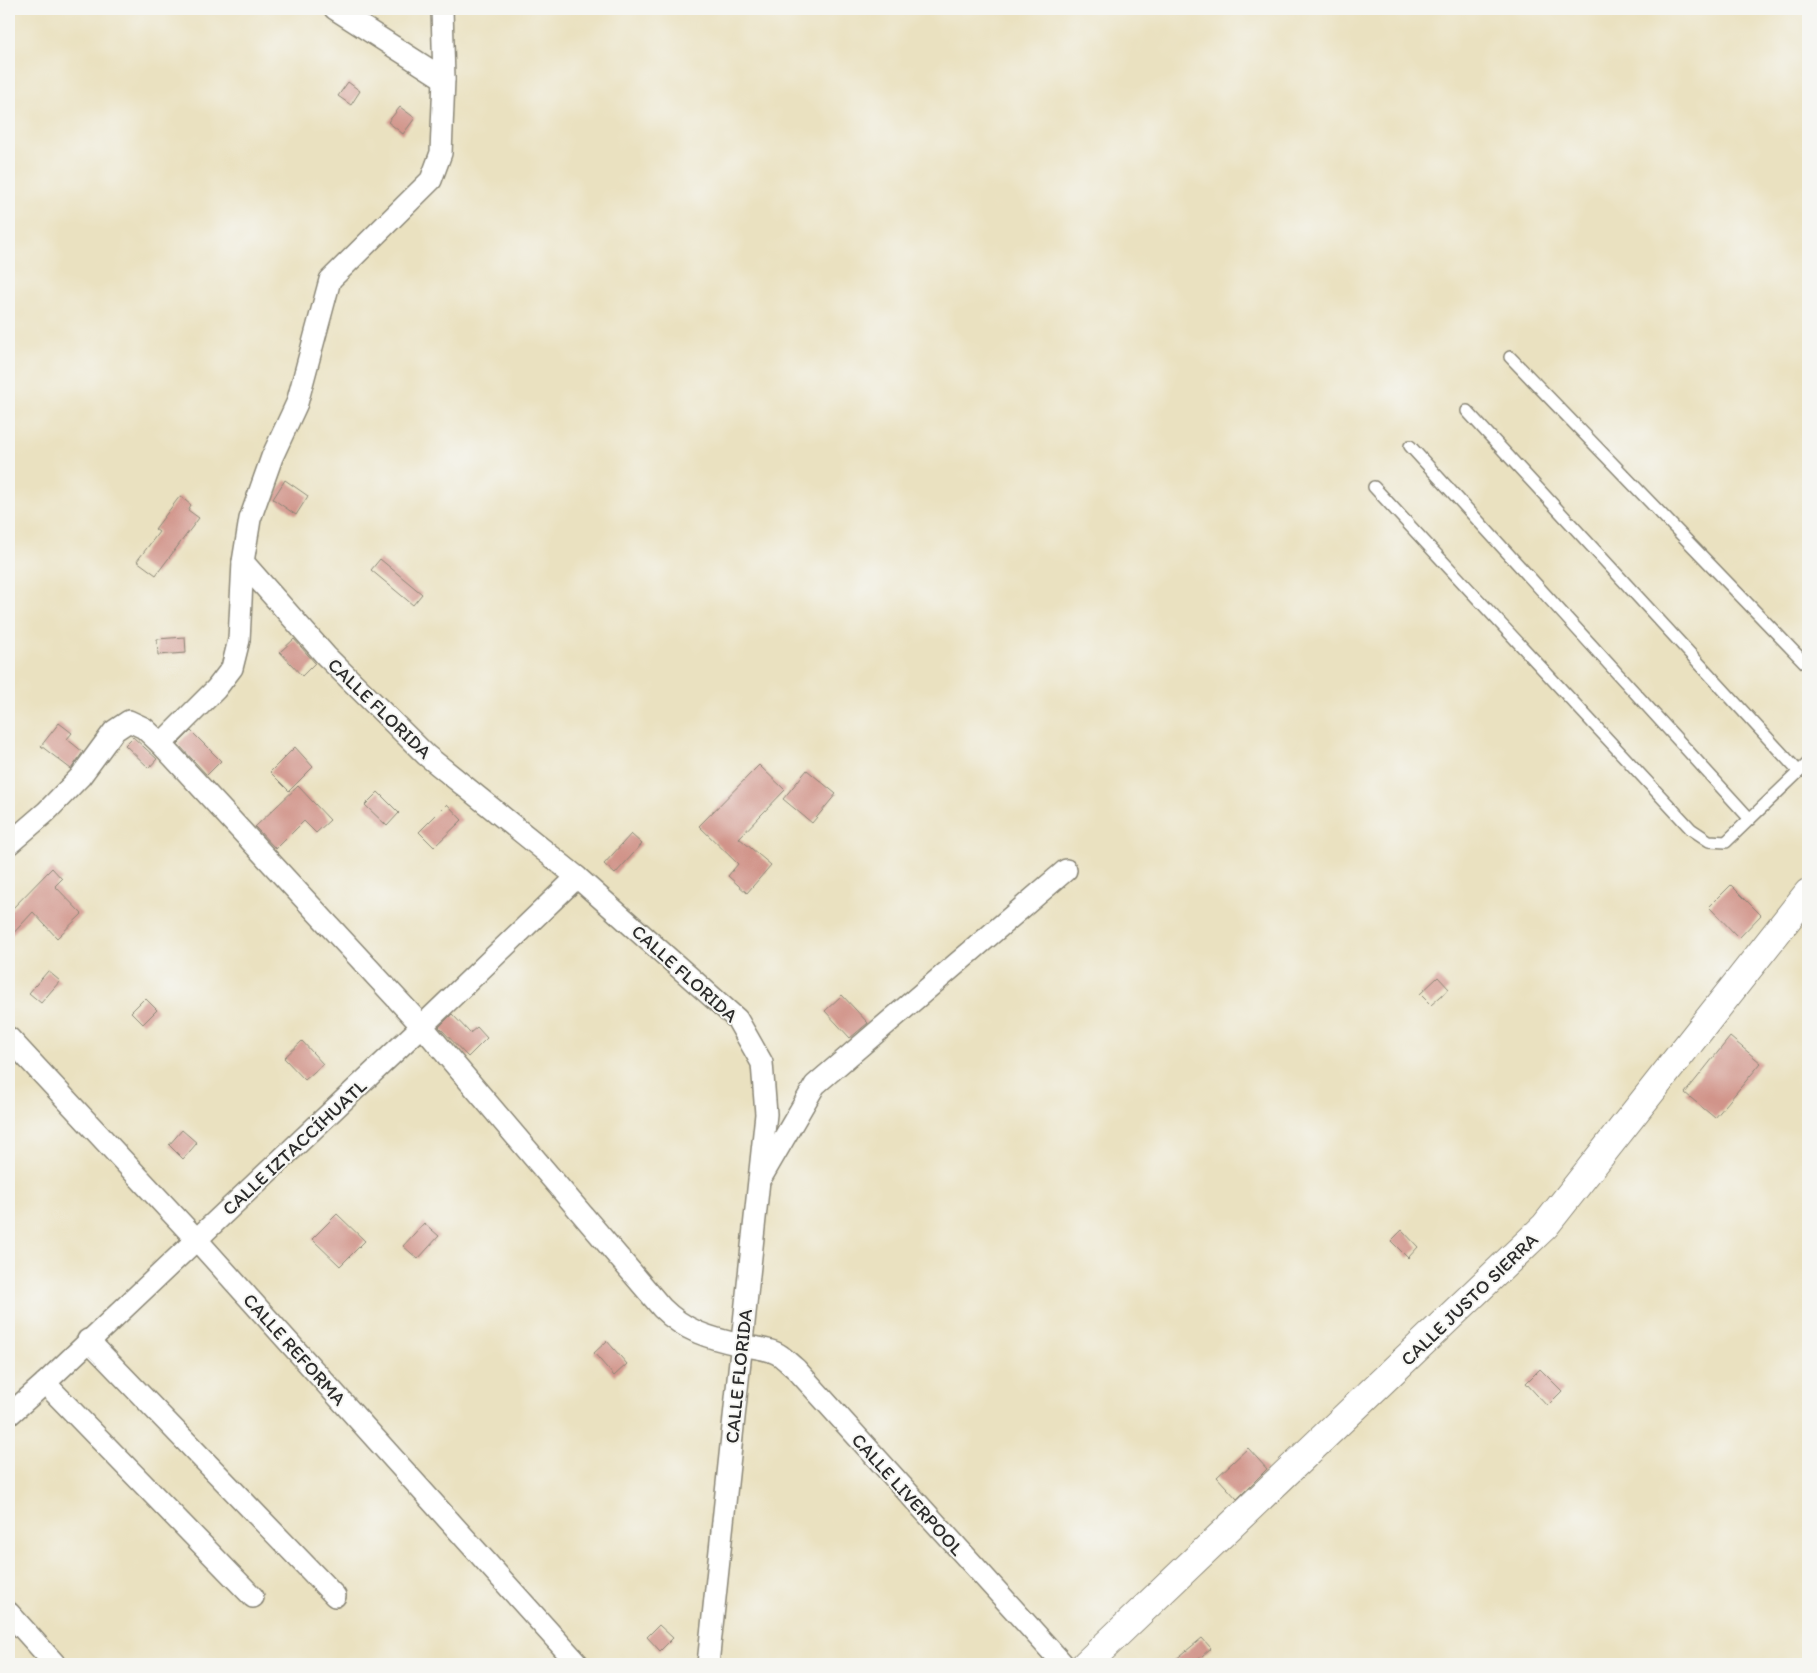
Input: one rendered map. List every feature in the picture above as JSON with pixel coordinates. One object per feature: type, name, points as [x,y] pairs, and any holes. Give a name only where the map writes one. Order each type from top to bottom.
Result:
[{"type":"street","points":[[335,9],[444,79]]},
{"type":"street","points":[[161,744],[216,689],[232,668],[239,640],[244,562],[250,519],[272,457],[297,403],[330,280],[431,180],[441,153],[444,79],[442,9]]},
{"type":"street","name":"CALLE FLORIDA","points":[[244,562],[326,656],[426,755],[577,876],[737,1019],[762,1063],[766,1114],[708,1664]]},
{"type":"street","name":"CALLE LIVERPOOL","points":[[9,844],[46,812],[80,777],[114,731],[129,721],[144,728],[161,744],[422,1026],[662,1308],[675,1320],[691,1330],[741,1345],[764,1349],[781,1356],[796,1369],[1063,1664]]},
{"type":"street","points":[[758,1183],[815,1085],[1066,870]]},
{"type":"street","name":"CALLE IZTACCÍHUATL","points":[[9,1415],[422,1026],[577,876]]},
{"type":"street","name":"CALLE JUSTO SIERRA","points":[[1086,1664],[1545,1226],[1808,893]]},
{"type":"street","name":"CALLE REFORMA","points":[[9,1038],[196,1240],[578,1664]]},
{"type":"street","points":[[88,1340],[335,1596]]},
{"type":"street","points":[[45,1383],[253,1597]]},
{"type":"street","points":[[9,1613],[55,1664]]},
{"type":"lane","points":[[1510,357],[1808,666]]},
{"type":"lane","points":[[1468,411],[1799,772]]},
{"type":"lane","points":[[1410,446],[1750,820]]},
{"type":"lane","points":[[1374,488],[1691,830],[1709,841],[1726,842],[1808,763]]},
{"type":"building","points":[[348,82],[360,91],[351,105],[338,96]]},
{"type":"building","points":[[400,107],[415,118],[403,134],[388,122]]},
{"type":"building","points":[[285,480],[308,496],[296,515],[273,499]]},
{"type":"building","points":[[180,496],[191,505],[188,510],[199,518],[156,575],[137,561],[159,532],[155,529]]},
{"type":"building","points":[[380,559],[422,594],[413,605],[371,570]]},
{"type":"building","points":[[185,637],[186,653],[158,655],[157,639]]},
{"type":"building","points":[[294,639],[315,663],[302,676],[280,652]]},
{"type":"building","points":[[59,723],[72,733],[67,739],[83,752],[71,769],[41,746]]},
{"type":"building","points":[[191,731],[221,761],[207,775],[178,744]]},
{"type":"building","points":[[133,737],[157,759],[149,768],[125,745]]},
{"type":"building","points":[[295,747],[313,767],[289,791],[270,772]]},
{"type":"building","points":[[759,765],[785,790],[739,838],[771,865],[747,893],[728,876],[738,864],[699,826]]},
{"type":"building","points":[[807,770],[836,794],[812,823],[783,799]]},
{"type":"building","points":[[298,786],[330,820],[316,833],[304,821],[276,849],[255,827]]},
{"type":"building","points":[[378,792],[399,813],[387,826],[365,805]]},
{"type":"building","points":[[447,804],[462,820],[434,847],[419,832]]},
{"type":"building","points":[[631,834],[642,844],[615,874],[604,864]]},
{"type":"building","points":[[52,868],[62,879],[55,886],[82,914],[57,938],[33,912],[9,938],[9,912]]},
{"type":"building","points":[[1731,885],[1761,915],[1739,938],[1709,907]]},
{"type":"building","points":[[48,971],[60,981],[41,1003],[29,993]]},
{"type":"building","points":[[1438,977],[1449,989],[1431,1005],[1420,994]]},
{"type":"building","points":[[842,995],[868,1023],[850,1038],[825,1011]]},
{"type":"building","points":[[145,998],[157,1010],[143,1024],[131,1012]]},
{"type":"building","points":[[452,1014],[470,1033],[477,1027],[487,1038],[468,1057],[439,1027]]},
{"type":"building","points":[[1730,1037],[1761,1063],[1715,1118],[1685,1093]]},
{"type":"building","points":[[302,1041],[323,1064],[305,1080],[284,1058]]},
{"type":"building","points":[[182,1130],[197,1143],[183,1159],[169,1145]]},
{"type":"building","points":[[337,1214],[365,1241],[340,1266],[312,1239]]},
{"type":"building","points":[[424,1223],[439,1236],[418,1259],[403,1246]]},
{"type":"building","points":[[1402,1230],[1418,1247],[1408,1258],[1391,1241]]},
{"type":"building","points":[[607,1341],[627,1364],[614,1376],[594,1353]]},
{"type":"building","points":[[1540,1369],[1562,1391],[1547,1406],[1526,1383]]},
{"type":"building","points":[[1248,1448],[1267,1469],[1237,1499],[1217,1477]]},
{"type":"building","points":[[659,1625],[673,1638],[660,1651],[647,1637]]},
{"type":"building","points":[[1202,1638],[1211,1648],[1193,1664],[1170,1664]]}]
